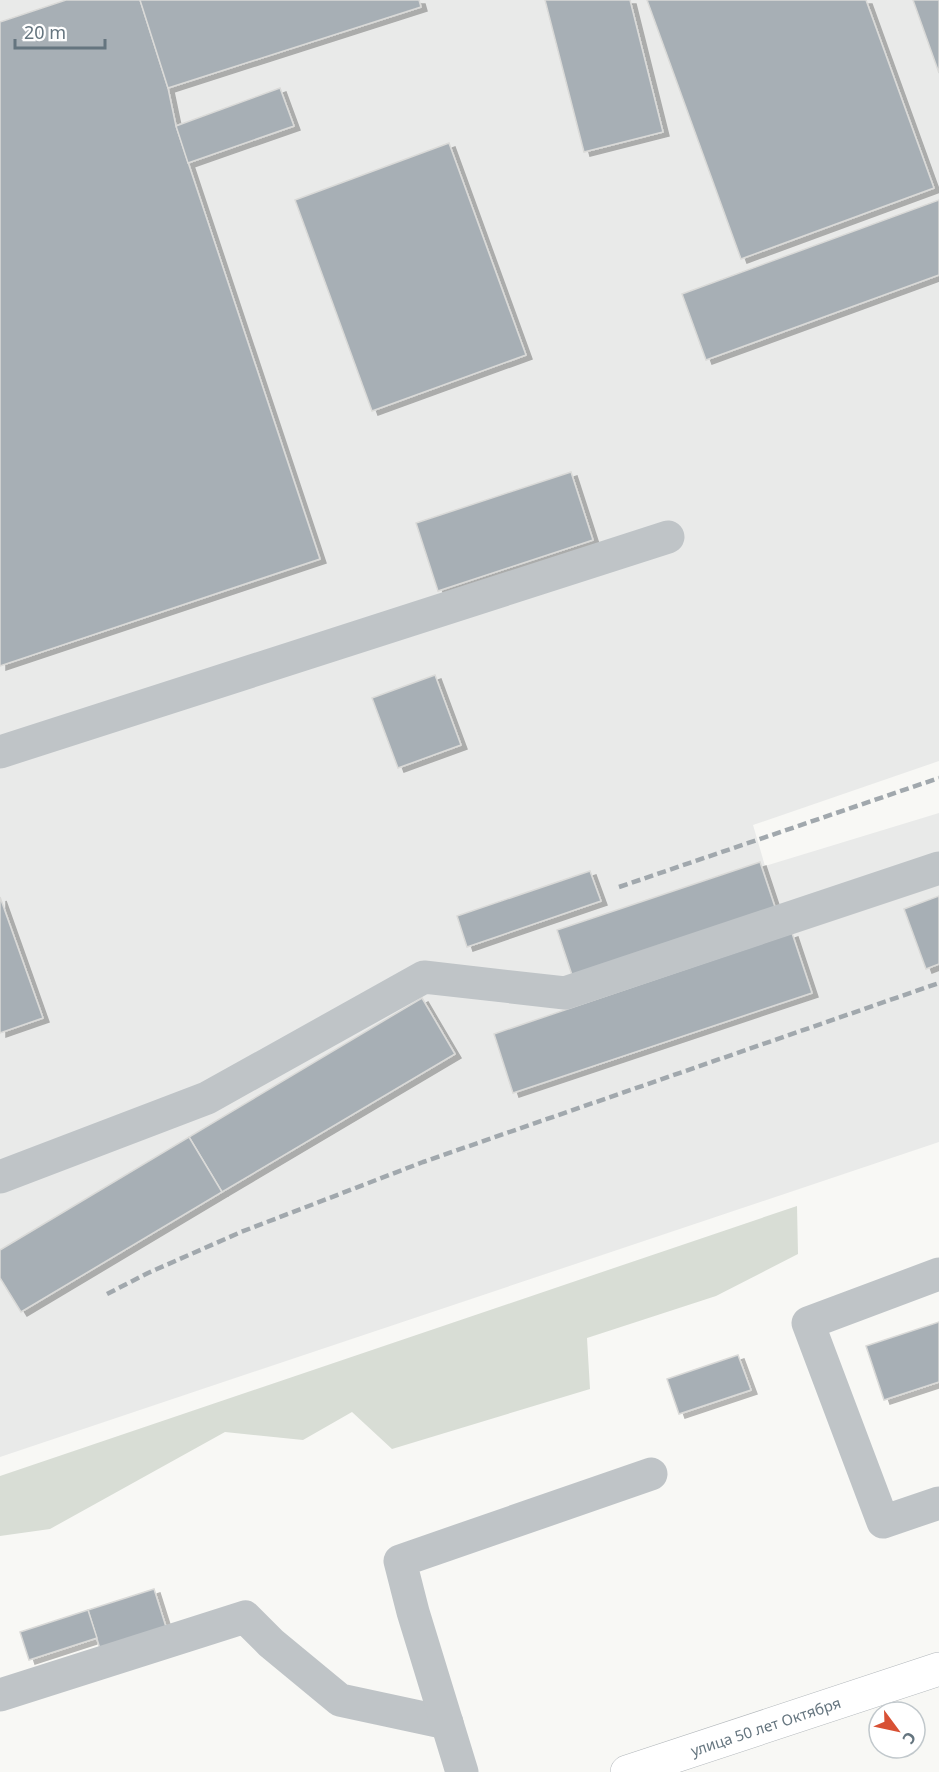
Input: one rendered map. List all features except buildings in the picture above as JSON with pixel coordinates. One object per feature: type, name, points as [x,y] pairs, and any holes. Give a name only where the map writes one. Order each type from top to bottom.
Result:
[{"type":"main road","name":"улица 50 лет Октября","points":[[627,1772],[939,1669]]},
{"type":"lane","points":[[0,752],[668,537]]},
{"type":"lane","points":[[0,1177],[207,1098],[424,977],[565,993],[939,868]]},
{"type":"lane","points":[[939,1274],[808,1323],[883,1522],[939,1503]]},
{"type":"lane","points":[[462,1772],[413,1612],[400,1561],[651,1474]]},
{"type":"lane","points":[[0,1695],[245,1617],[271,1643],[340,1700],[447,1723]]},
{"type":"shaded area","points":[[0,0],[939,0],[939,761],[753,825],[765,866],[939,813],[939,1142],[0,1457]]},
{"type":"shaded area","points":[[797,1206],[798,1254],[716,1296],[587,1338],[590,1389],[392,1449],[352,1412],[303,1440],[225,1432],[50,1529],[0,1536],[0,1476]]},
{"type":"railway","points":[[619,887],[939,778]]},
{"type":"railway","points":[[107,1294],[148,1273],[241,1232],[423,1162],[939,983]]}]
